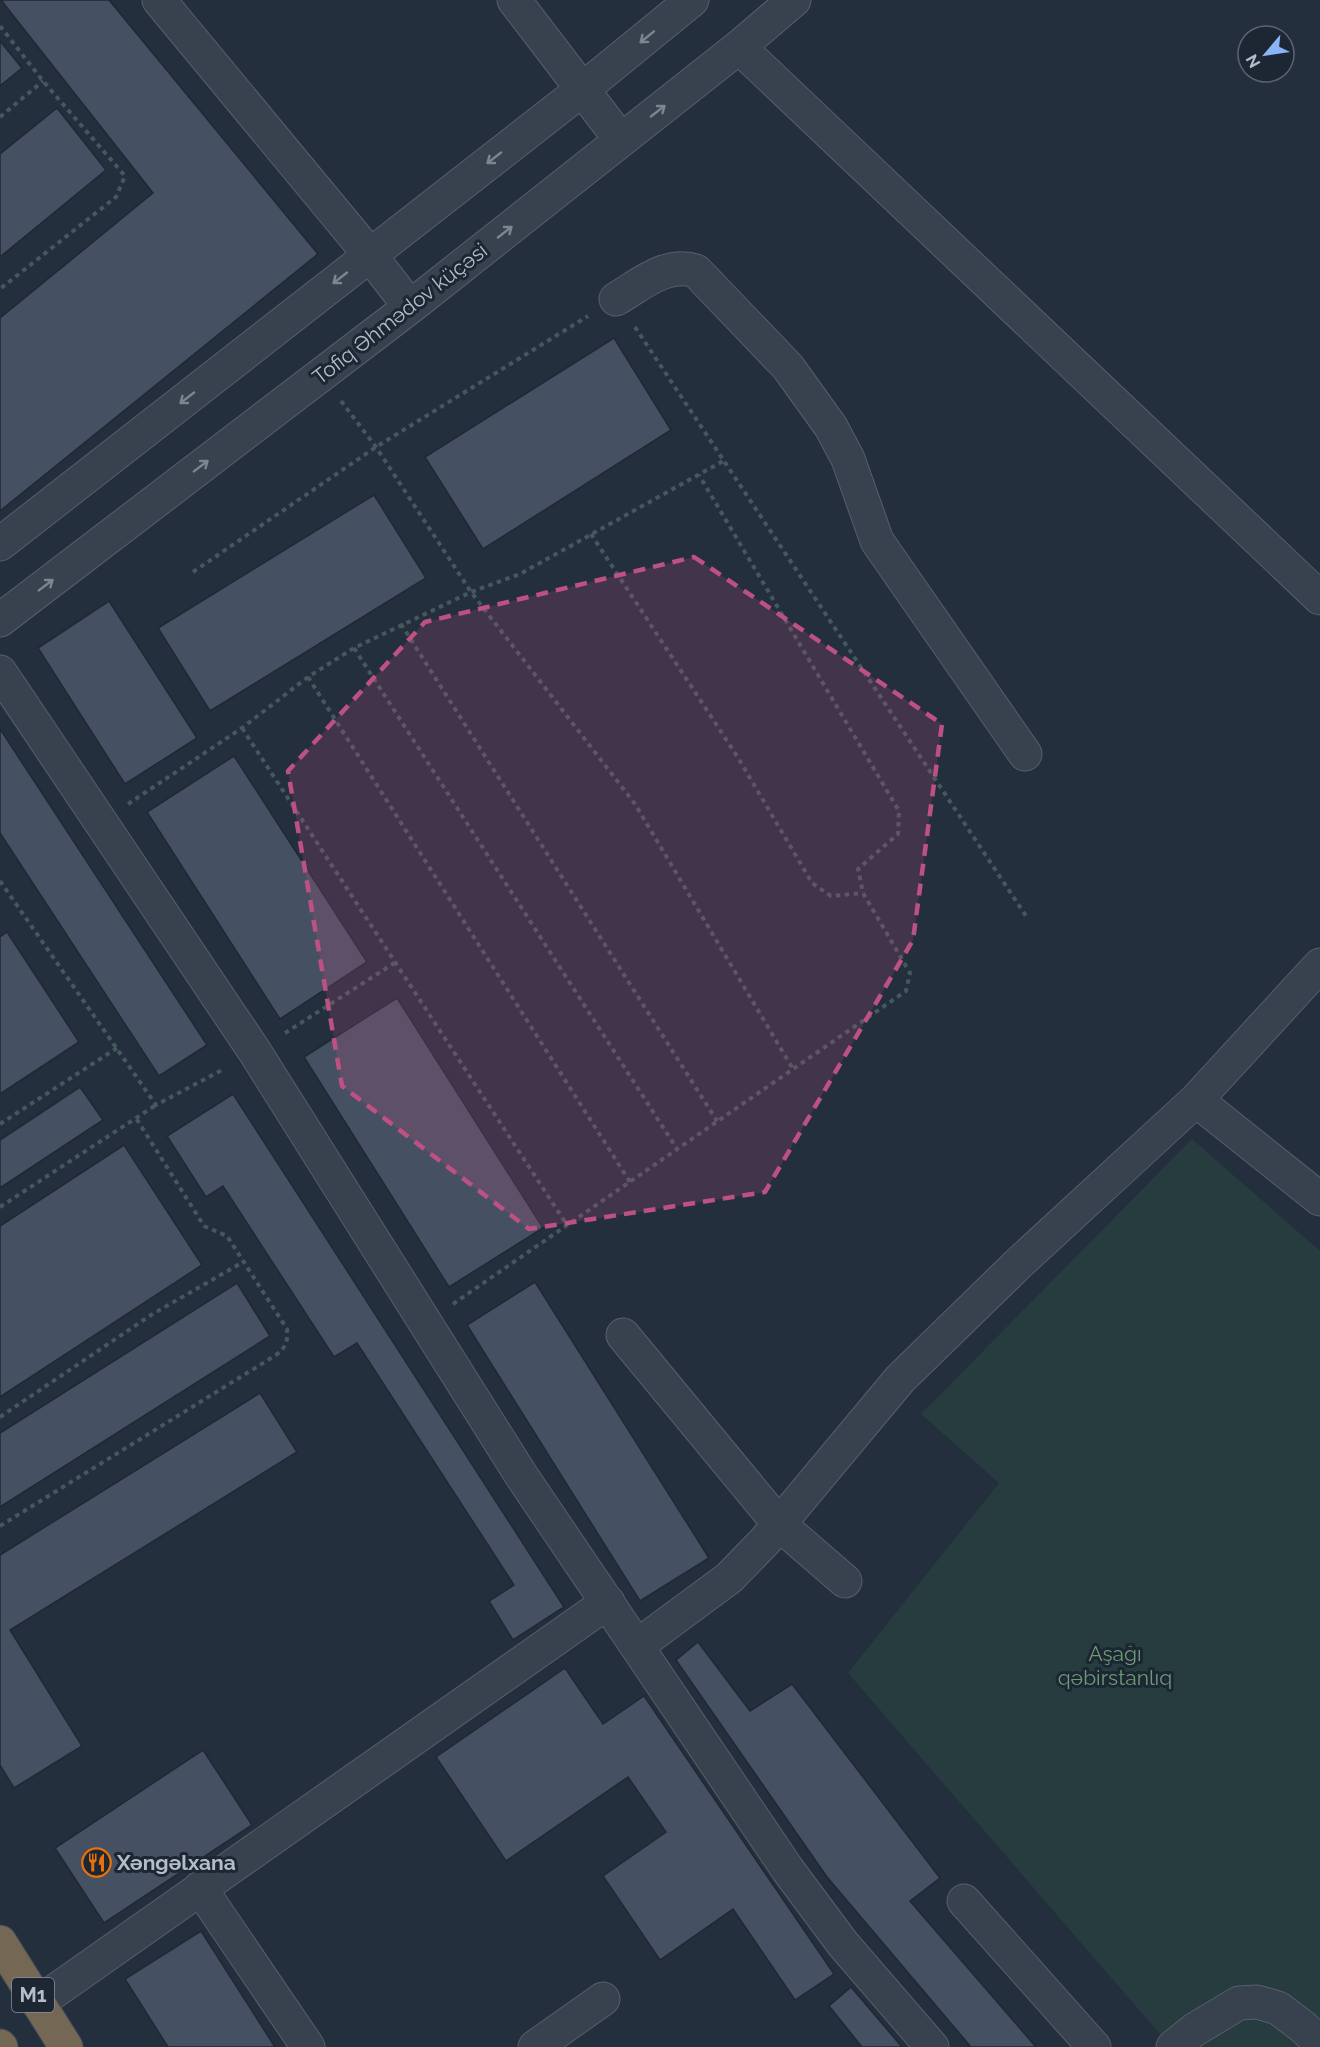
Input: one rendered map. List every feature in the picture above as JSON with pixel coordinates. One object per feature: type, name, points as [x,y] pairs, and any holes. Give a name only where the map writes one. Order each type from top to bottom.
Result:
[{"type":"highway","name":"M1","points":[[0,1942],[66,2047]]},
{"type":"street","points":[[159,0],[370,255],[410,307]]},
{"type":"street","points":[[514,0],[621,140]]},
{"type":"street","points":[[0,544],[583,89],[692,0]]},
{"type":"street","name":"Tofiq Əhmədov küçəsi","points":[[0,620],[410,307],[739,47],[794,0]]},
{"type":"street","points":[[739,47],[1320,598]]},
{"type":"street","points":[[616,299],[669,269],[686,268],[696,271],[788,367],[831,427],[848,459],[877,541],[1025,754]]},
{"type":"street","points":[[0,672],[255,1052],[521,1475],[788,1869],[843,1944],[932,2047]]},
{"type":"street","points":[[637,1646],[729,1578],[779,1524],[900,1379],[1018,1264],[1196,1100],[1320,965]]},
{"type":"street","points":[[1196,1100],[1320,1199]]},
{"type":"street","points":[[623,1335],[779,1524],[845,1581]]},
{"type":"street","points":[[38,2003],[608,1602]]},
{"type":"street","points":[[200,1888],[309,2047]]},
{"type":"street","points":[[964,1901],[1094,2047]]},
{"type":"street","points":[[535,2047],[603,1999]]},
{"type":"street","points":[[1173,2047],[1194,2030],[1239,2003],[1257,2002],[1278,2008],[1320,2043]]},
{"type":"path","points":[[0,26],[43,81],[125,176],[116,196],[0,290]]},
{"type":"path","points":[[0,117],[43,81]]},
{"type":"path","points":[[193,572],[376,447],[616,299],[1026,916]]},
{"type":"path","points":[[320,375],[376,447],[471,592],[635,804],[793,1069]]},
{"type":"path","points":[[100,822],[242,728],[308,677],[354,648],[471,592],[520,574],[725,460]]},
{"type":"path","points":[[425,1323],[906,991],[910,974],[863,893],[858,869],[898,834],[899,811],[699,475]]},
{"type":"path","points":[[591,534],[737,756],[813,883],[831,896],[863,893]]},
{"type":"path","points":[[401,624],[717,1121]]},
{"type":"path","points":[[354,648],[677,1149]]},
{"type":"path","points":[[308,677],[630,1182]]},
{"type":"path","points":[[242,728],[567,1224]]},
{"type":"path","points":[[0,881],[156,1105]]},
{"type":"path","points":[[0,1207],[156,1105],[255,1052],[396,962]]},
{"type":"path","points":[[0,1124],[117,1048]]},
{"type":"path","points":[[0,1526],[285,1348],[288,1340],[286,1329],[227,1236],[204,1226],[136,1118]]},
{"type":"path","points":[[0,1417],[151,1315],[243,1262]]},
{"type":"highlighted area","points":[[694,557],[942,724],[913,940],[765,1192],[529,1229],[342,1086],[288,771],[425,622]]},
{"type":"green space","name":"Aşağı qəbirstanlıq","points":[[1192,1139],[1320,1251],[1320,2047],[1171,2047],[848,1673],[999,1483],[921,1414]]},
{"type":"building","points":[[1,0],[109,0],[318,254],[0,511],[0,318],[153,193]]},
{"type":"building","points":[[0,41],[22,68],[0,86]]},
{"type":"building","points":[[57,108],[106,170],[0,257],[0,154]]},
{"type":"building","points":[[614,338],[671,430],[483,549],[425,457]]},
{"type":"building","points":[[374,495],[426,578],[210,711],[158,628]]},
{"type":"building","points":[[109,601],[197,738],[125,784],[38,648]]},
{"type":"building","points":[[0,729],[207,1045],[159,1076],[0,833]]},
{"type":"building","points":[[234,756],[367,962],[280,1019],[147,812]]},
{"type":"building","points":[[7,932],[79,1042],[0,1094],[0,937]]},
{"type":"building","points":[[397,998],[543,1228],[449,1287],[304,1057]]},
{"type":"building","points":[[80,1087],[103,1120],[0,1188],[0,1140]]},
{"type":"building","points":[[233,1094],[564,1607],[513,1640],[489,1601],[514,1585],[357,1343],[334,1357],[223,1186],[206,1197],[167,1136]]},
{"type":"building","points":[[124,1145],[202,1265],[0,1397],[0,1226]]},
{"type":"building","points":[[535,1282],[709,1558],[640,1601],[467,1325]]},
{"type":"building","points":[[237,1283],[270,1336],[0,1507],[0,1433]]},
{"type":"building","points":[[260,1393],[297,1452],[10,1630],[82,1746],[14,1788],[0,1765],[0,1555]]},
{"type":"building","points":[[698,1642],[750,1711],[792,1684],[940,1878],[910,1901],[1036,2047],[971,2047],[827,1877],[676,1660]]},
{"type":"building","points":[[565,1668],[603,1724],[644,1696],[834,1974],[795,2000],[733,1909],[660,1960],[603,1876],[666,1832],[628,1777],[506,1861],[436,1757]]},
{"type":"building","points":[[203,1750],[252,1825],[104,1923],[55,1848]]},
{"type":"building","points":[[201,1931],[275,2047],[168,2047],[125,1979]]},
{"type":"building","points":[[851,1987],[902,2047],[862,2047],[829,2006]]},
{"type":"place","name":"Xəngəlxana","points":[[96,1863]]}]
